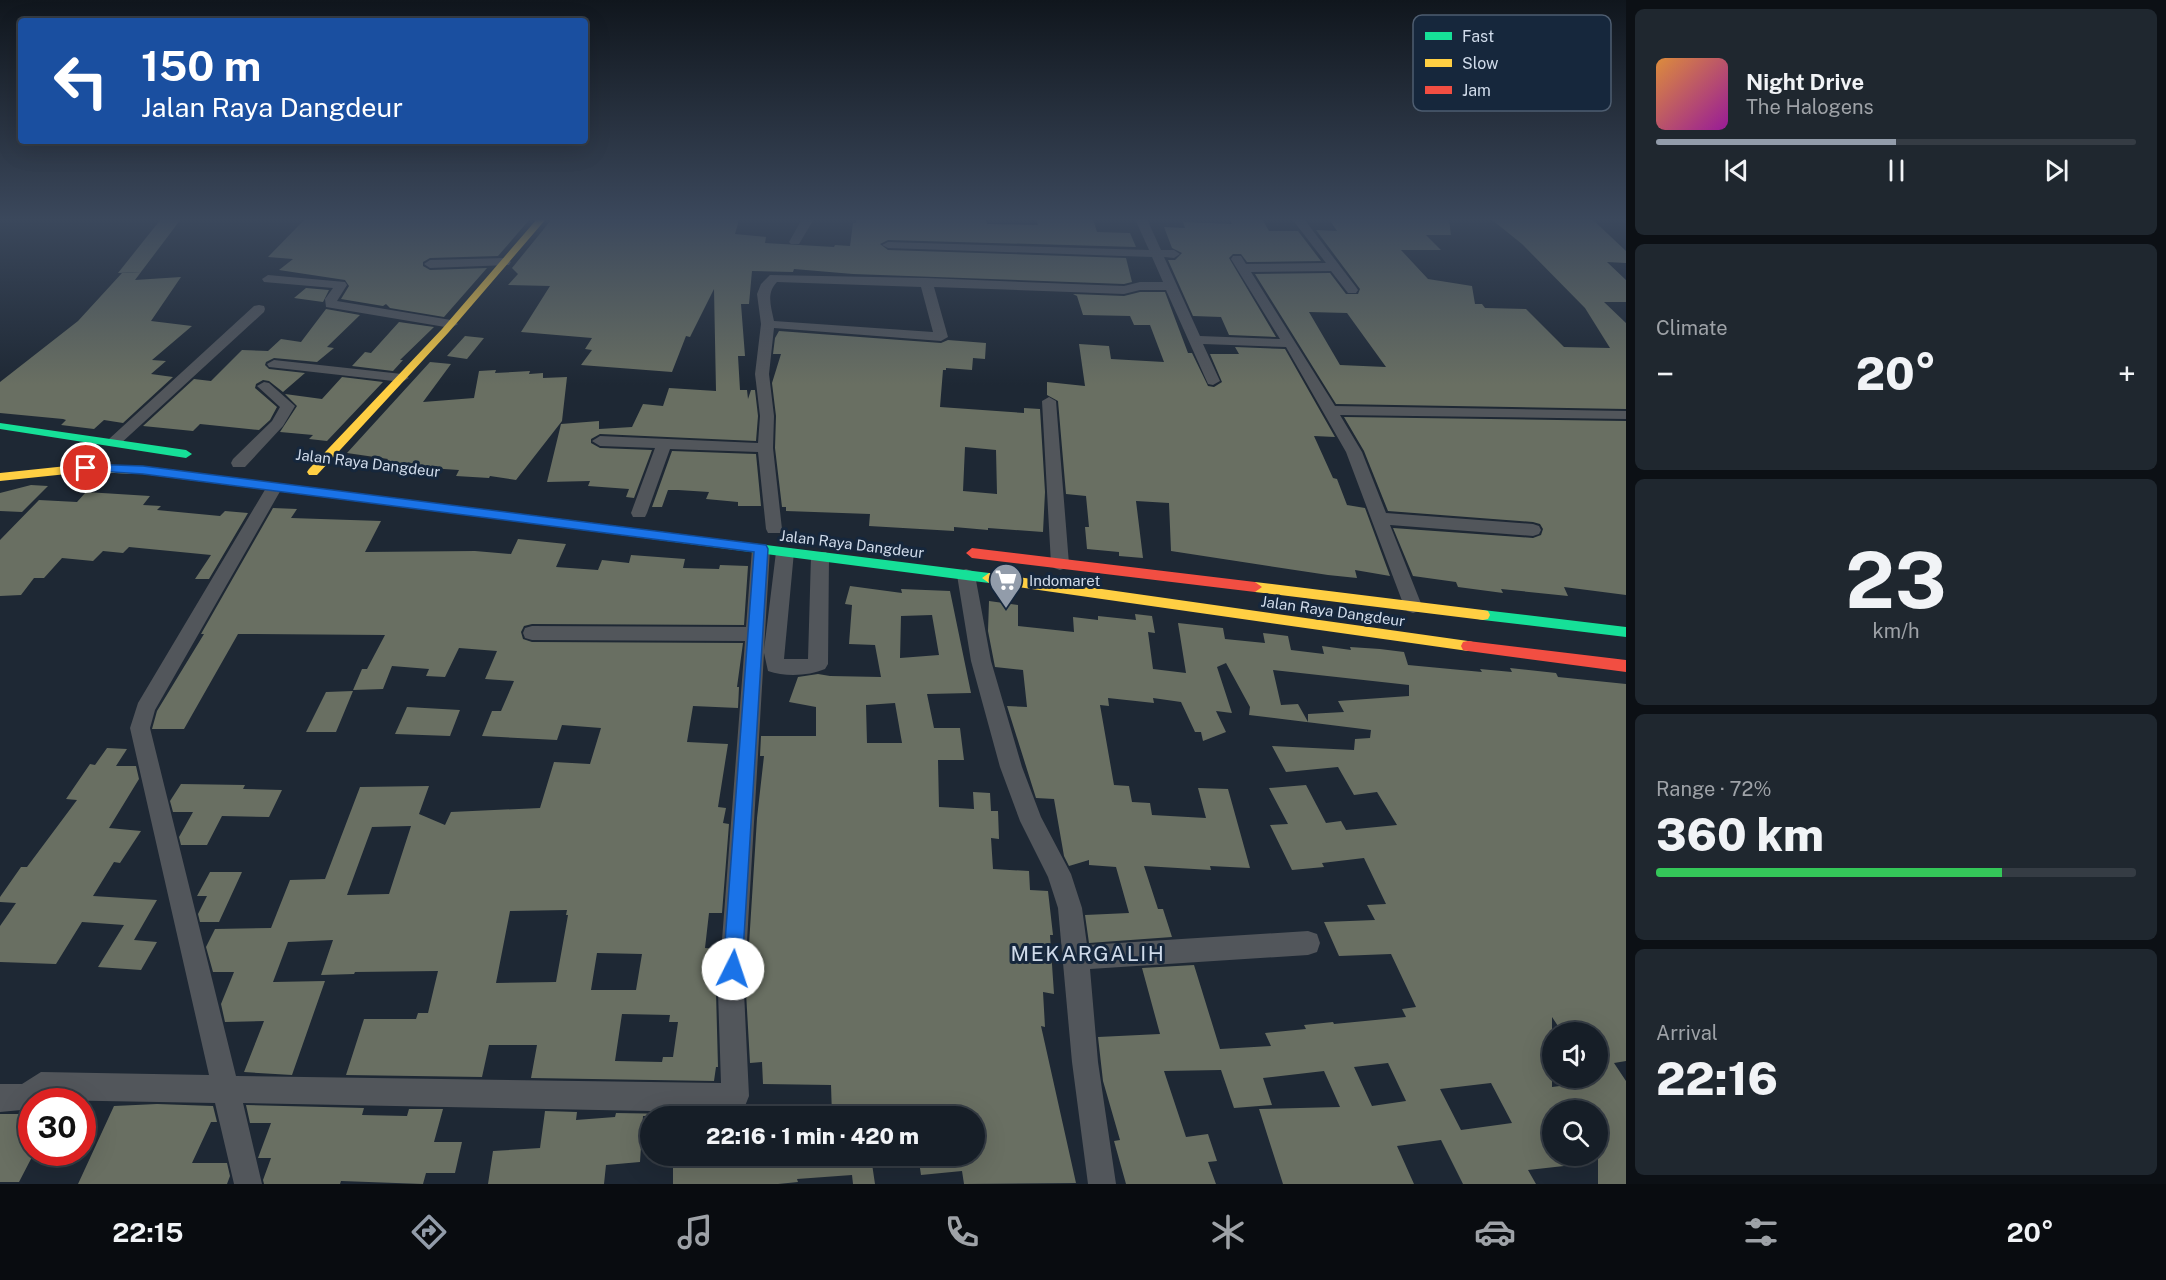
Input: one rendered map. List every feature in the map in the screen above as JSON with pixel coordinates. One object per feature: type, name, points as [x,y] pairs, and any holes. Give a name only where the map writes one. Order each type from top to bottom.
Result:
[{"type":"main road","points":[[402,378],[494,274]]},
{"type":"main road","name":"Jalan Raya Dangdeur","points":[[336,475],[308,472],[402,378]]},
{"type":"main road","points":[[0,426],[205,457]]},
{"type":"main road","name":"Jalan Raya Dangdeur","points":[[0,477],[86,468],[143,470],[274,488],[771,534],[785,552],[820,556],[964,564],[1060,564],[1626,632]]},
{"type":"main road","name":"Jalan Raya Dangdeur","points":[[964,564],[1431,641],[1626,666]]},
{"type":"street","points":[[1167,274],[1212,381]]},
{"type":"street","points":[[1248,274],[1354,452],[1413,606]]},
{"type":"street","points":[[1340,274],[1352,290]]},
{"type":"street","points":[[0,1098],[27,1097],[41,1086],[701,1098],[735,1096],[731,992],[755,634],[771,534],[765,448],[767,416],[762,374],[768,324],[763,294],[765,287],[774,278],[1124,290],[1140,286],[1172,286]]},
{"type":"street","points":[[268,279],[341,285],[330,304],[451,324]]},
{"type":"street","points":[[768,324],[941,337],[926,282]]},
{"type":"street","points":[[114,442],[259,309]]},
{"type":"street","points":[[1194,340],[1290,343]]},
{"type":"street","points":[[274,364],[402,378]]},
{"type":"street","points":[[239,463],[278,423],[288,406],[264,386]]},
{"type":"street","points":[[1049,401],[1060,564]]},
{"type":"street","points":[[1331,410],[1626,416]]},
{"type":"street","points":[[600,441],[765,448]]},
{"type":"street","points":[[639,513],[664,444]]},
{"type":"street","points":[[248,1184],[141,723],[145,709],[274,488]]},
{"type":"street","points":[[1378,518],[1533,530]]},
{"type":"street","points":[[785,552],[773,652],[775,666],[811,667],[818,664],[820,556]]},
{"type":"street","points":[[964,564],[981,662],[1011,766],[1031,821],[1059,874],[1070,908],[1084,1062],[1102,1184]]},
{"type":"street","points":[[532,633],[755,634]]},
{"type":"street","points":[[1076,957],[1308,943]]},
{"type":"building","points":[[121,274],[139,274],[135,280],[181,277],[151,321],[192,326],[152,360],[166,361],[151,374],[173,377],[123,423],[104,420],[94,429],[61,425],[66,420],[63,419],[0,413],[0,382],[78,321]]},
{"type":"building","points":[[307,274],[482,274],[444,317],[390,308],[386,304],[383,306],[341,299],[349,286],[345,280]]},
{"type":"building","points":[[518,274],[752,274],[749,304],[741,304],[745,356],[738,356],[740,390],[747,390],[748,399],[751,390],[755,390],[758,416],[756,441],[600,434],[591,439],[591,443],[600,448],[652,450],[634,498],[626,497],[629,489],[588,486],[590,481],[547,482],[561,424],[599,421],[599,429],[632,427],[643,404],[663,406],[669,388],[716,391],[714,289],[690,337],[686,336],[672,372],[581,365],[592,350],[585,349],[592,338],[521,332],[550,286],[508,285]]},
{"type":"building","points":[[860,274],[1130,274],[1132,282],[1124,284]]},
{"type":"building","points":[[1174,274],[1239,274],[1276,337],[1229,335],[1221,317],[1193,316]]},
{"type":"building","points":[[1255,274],[1331,274],[1346,294],[1358,294],[1360,289],[1349,274],[1424,274],[1428,279],[1472,286],[1475,304],[1482,304],[1485,308],[1526,309],[1564,347],[1610,348],[1585,308],[1552,274],[1620,274],[1626,280],[1626,302],[1604,302],[1626,323],[1626,409],[1336,404]],"holes":[[[1309,312],[1347,313],[1386,367],[1340,365]]]},
{"type":"building","points":[[306,288],[329,290],[323,302],[294,298]]},
{"type":"building","points":[[1140,292],[1165,292],[1188,353],[1192,353],[1208,386],[1214,387],[1222,382],[1210,354],[1239,354],[1235,347],[1285,349],[1335,437],[1314,436],[1333,478],[1337,479],[1347,505],[1365,508],[1390,576],[1355,570],[1357,578],[1328,575],[1171,551],[1169,503],[1136,501],[1143,558],[1119,556],[1119,552],[1087,549],[1085,527],[1089,527],[1086,496],[1066,494],[1058,401],[1047,395],[1047,382],[1085,386],[1079,344],[1109,346],[1111,359],[1164,362],[1150,325],[1134,325],[1130,316],[1083,315],[1077,296],[1073,294],[1124,296]]},
{"type":"building","points":[[326,309],[360,315],[327,347],[334,348],[317,362],[274,358],[266,362],[265,365],[269,369],[305,373],[283,392],[269,381],[263,380],[256,384],[255,388],[277,407],[270,420],[259,430],[200,424],[193,431],[143,426],[194,379],[211,381],[242,350],[268,351],[281,339],[301,342]]},
{"type":"building","points":[[399,322],[434,327],[400,360],[403,360],[393,371],[352,366],[365,352],[371,353]]},
{"type":"building","points":[[779,331],[941,343],[948,340],[986,343],[985,359],[973,358],[972,370],[946,368],[943,370],[940,407],[1024,413],[1024,408],[1040,409],[1045,492],[1043,532],[988,528],[988,530],[954,527],[954,531],[869,526],[870,514],[786,511],[786,507],[782,507],[775,448],[776,416],[772,383],[781,354],[773,354],[775,338]],"holes":[[[965,447],[996,450],[997,494],[963,491]]]},
{"type":"building","points":[[465,336],[484,338],[467,359],[447,356]]},
{"type":"building","points":[[430,362],[451,364],[423,402],[474,398],[479,371],[496,370],[495,373],[530,371],[529,374],[543,373],[543,378],[567,377],[562,421],[516,480],[490,476],[489,478],[456,476],[459,470],[384,465],[388,459],[347,453]]},
{"type":"building","points":[[342,377],[383,382],[327,441],[309,439],[313,435],[280,432],[297,406],[285,394],[322,399]]},
{"type":"building","points":[[1344,417],[1626,421],[1626,595],[1564,587],[1568,596],[1501,589],[1503,593],[1458,587],[1456,582],[1413,576],[1393,528],[1533,538],[1541,535],[1543,529],[1540,524],[1533,522],[1388,511],[1364,451]]},
{"type":"building","points":[[672,451],[756,454],[761,506],[738,506],[738,502],[706,499],[709,492],[668,490],[662,507],[652,507]]},
{"type":"building","points":[[31,485],[48,486],[22,512],[0,511],[0,493]]},
{"type":"building","points":[[86,492],[150,496],[143,505],[161,506],[157,510],[220,516],[225,511],[248,513],[209,579],[195,579],[211,555],[129,547],[123,553],[103,551],[93,561],[62,558],[44,578],[34,578],[21,595],[0,596],[0,540],[39,500],[77,502]]},
{"type":"building","points":[[273,508],[297,509],[291,518],[381,521],[365,552],[475,551],[511,554],[518,539],[566,544],[556,567],[598,570],[602,560],[629,563],[631,555],[685,559],[683,568],[719,569],[720,565],[748,566],[744,625],[532,624],[524,626],[521,632],[523,639],[532,642],[743,643],[737,687],[739,687],[738,708],[693,706],[687,742],[728,744],[718,807],[726,808],[723,823],[729,824],[722,913],[709,913],[705,948],[719,949],[716,992],[718,1067],[716,1067],[714,1081],[531,1078],[537,1045],[489,1045],[482,1077],[346,1075],[364,1019],[416,1019],[418,1013],[428,1013],[438,971],[355,972],[354,974],[321,975],[333,940],[288,942],[273,982],[325,981],[292,1075],[244,1072],[264,1021],[225,1022],[221,1004],[234,972],[213,972],[206,947],[215,929],[271,928],[290,880],[325,879],[360,787],[429,786],[419,814],[445,825],[451,812],[540,808],[554,762],[590,764],[601,728],[562,725],[557,740],[482,736],[492,711],[501,711],[514,681],[485,679],[497,651],[459,648],[445,677],[426,676],[429,669],[392,666],[383,689],[353,690],[362,669],[367,669],[385,635],[238,634],[184,729],[152,729],[157,711],[204,634],[201,634]],"holes":[[[411,826],[389,894],[347,895],[372,827]],[[567,910],[556,982],[496,983],[510,911]],[[597,953],[642,954],[636,990],[591,990]],[[622,1014],[670,1015],[669,1022],[678,1022],[673,1057],[663,1057],[662,1062],[615,1061]]]},
{"type":"building","points":[[850,586],[902,593],[901,589],[950,591],[971,693],[927,694],[934,728],[960,728],[964,760],[938,760],[939,807],[974,809],[973,792],[990,793],[991,811],[998,811],[999,839],[991,838],[993,869],[1029,871],[1030,890],[1048,891],[1053,935],[1050,935],[1054,994],[1043,992],[1045,1027],[1041,1026],[1076,1183],[964,1184],[962,1171],[921,1175],[920,1166],[985,1166],[985,1106],[832,1106],[831,1085],[763,1084],[762,1062],[750,1063],[746,992],[757,818],[764,756],[760,756],[761,736],[816,736],[816,707],[789,702],[798,677],[818,674],[881,677],[875,645],[849,644],[852,605],[845,604]],"holes":[[[932,615],[939,655],[900,658],[901,616]],[[895,703],[902,743],[867,743],[866,705]]]},
{"type":"building","points":[[989,601],[1018,605],[1018,626],[1074,632],[1073,617],[1098,620],[1098,616],[1136,620],[1135,614],[1152,616],[1155,633],[1148,632],[1153,669],[1186,673],[1178,623],[1223,628],[1225,639],[1265,643],[1263,633],[1288,636],[1291,650],[1324,654],[1322,646],[1351,650],[1350,647],[1380,649],[1404,652],[1408,665],[1482,672],[1480,669],[1512,672],[1510,668],[1556,673],[1558,677],[1626,684],[1626,1061],[1614,1063],[1626,1081],[1626,1184],[1598,1184],[1598,1166],[1608,1166],[1608,1100],[1542,1100],[1542,1166],[1564,1166],[1528,1170],[1536,1184],[1463,1184],[1441,1140],[1397,1146],[1414,1184],[1283,1184],[1259,1109],[1340,1107],[1324,1071],[1263,1078],[1272,1105],[1234,1108],[1221,1070],[1164,1071],[1186,1137],[1208,1134],[1217,1161],[1208,1162],[1216,1184],[1126,1184],[1114,1141],[1120,1140],[1103,1081],[1098,1037],[1160,1034],[1142,968],[1194,965],[1220,1049],[1271,1046],[1265,1033],[1306,1029],[1304,1025],[1406,1017],[1402,1009],[1416,1007],[1391,954],[1339,956],[1324,922],[1375,920],[1367,905],[1386,904],[1364,858],[1322,863],[1324,867],[1292,870],[1270,825],[1288,824],[1269,788],[1306,785],[1326,823],[1341,821],[1346,830],[1397,825],[1377,792],[1354,795],[1338,767],[1286,772],[1272,746],[1354,750],[1355,739],[1370,738],[1371,730],[1249,715],[1250,707],[1226,663],[1217,667],[1232,713],[1216,711],[1226,732],[1203,741],[1201,732],[1195,732],[1181,702],[1153,698],[1154,703],[1108,698],[1109,706],[1100,705],[1114,785],[1129,786],[1132,802],[1150,803],[1152,815],[1206,818],[1198,788],[1228,789],[1250,868],[1210,866],[1211,870],[1144,866],[1158,909],[1163,909],[1172,937],[1089,943],[1085,915],[1129,913],[1116,867],[1089,865],[1089,860],[1069,866],[1064,856],[1054,799],[1036,798],[1007,706],[1027,707],[1023,670],[995,667],[988,631]],"holes":[[[1273,670],[1409,685],[1409,696],[1338,701],[1344,712],[1308,714],[1308,722],[1298,704],[1281,705]],[[1388,1063],[1406,1101],[1372,1106],[1354,1067]],[[1491,1083],[1512,1123],[1461,1130],[1440,1089]]]},
{"type":"building","points":[[353,691],[336,732],[306,732],[326,692]]},
{"type":"building","points":[[407,707],[460,710],[450,736],[395,734]]},
{"type":"building","points":[[107,748],[127,749],[116,766],[136,766],[139,779],[109,828],[141,831],[120,863],[114,862],[93,896],[157,900],[134,940],[157,942],[141,970],[98,967],[124,925],[82,922],[56,964],[0,962],[0,926],[16,903],[0,902],[0,897],[21,867],[27,867],[77,800],[66,799],[90,764],[95,765]]},
{"type":"building","points":[[181,784],[245,785],[243,789],[282,790],[269,817],[222,816],[207,845],[181,845],[179,837],[193,812],[173,812],[170,801]]},
{"type":"building","points":[[210,872],[242,872],[219,922],[200,922],[198,914],[207,896],[197,896]]},
{"type":"building","points":[[157,1104],[213,1106],[217,1122],[211,1122],[192,1163],[227,1163],[230,1176],[227,1184],[78,1184],[86,1166],[96,1166],[96,1145],[114,1106]]},
{"type":"building","points":[[246,1105],[364,1108],[362,1115],[407,1116],[409,1109],[443,1109],[434,1142],[462,1142],[455,1173],[426,1173],[423,1184],[341,1181],[340,1184],[264,1184],[263,1180],[271,1158],[258,1158],[271,1123],[250,1123]]},
{"type":"building","points":[[545,1111],[577,1112],[576,1120],[615,1117],[616,1113],[640,1113],[640,1162],[606,1165],[604,1184],[488,1184],[493,1151],[540,1148]]},
{"type":"building","points":[[0,1114],[18,1114],[18,1166],[27,1166],[19,1182],[0,1182]]},
{"type":"building","points":[[673,1166],[872,1166],[875,1184],[853,1184],[852,1175],[797,1179],[798,1182],[778,1184],[673,1184]]},
{"type":"traffic: fast","points":[[0,426],[186,454]]},
{"type":"traffic: fast","points":[[402,503],[989,578]]},
{"type":"traffic: fast","points":[[1483,615],[1626,632]]},
{"type":"traffic: slow","points":[[313,472],[445,331],[494,274]]},
{"type":"traffic: slow","points":[[0,477],[86,468],[143,470],[402,503]]},
{"type":"traffic: slow","points":[[989,578],[1468,646]]},
{"type":"traffic: slow","points":[[1255,587],[1483,615]]},
{"type":"traffic: jam","points":[[972,553],[1255,587]]},
{"type":"traffic: jam","points":[[1468,646],[1626,666]]},
{"type":"place","name":"Indomaret","points":[[1006,609]]},
{"type":"district","name":"MEKARGALIH","points":[[1088,953]]},
{"type":"route","points":[[86,468],[143,470],[761,549],[733,969]]}]
